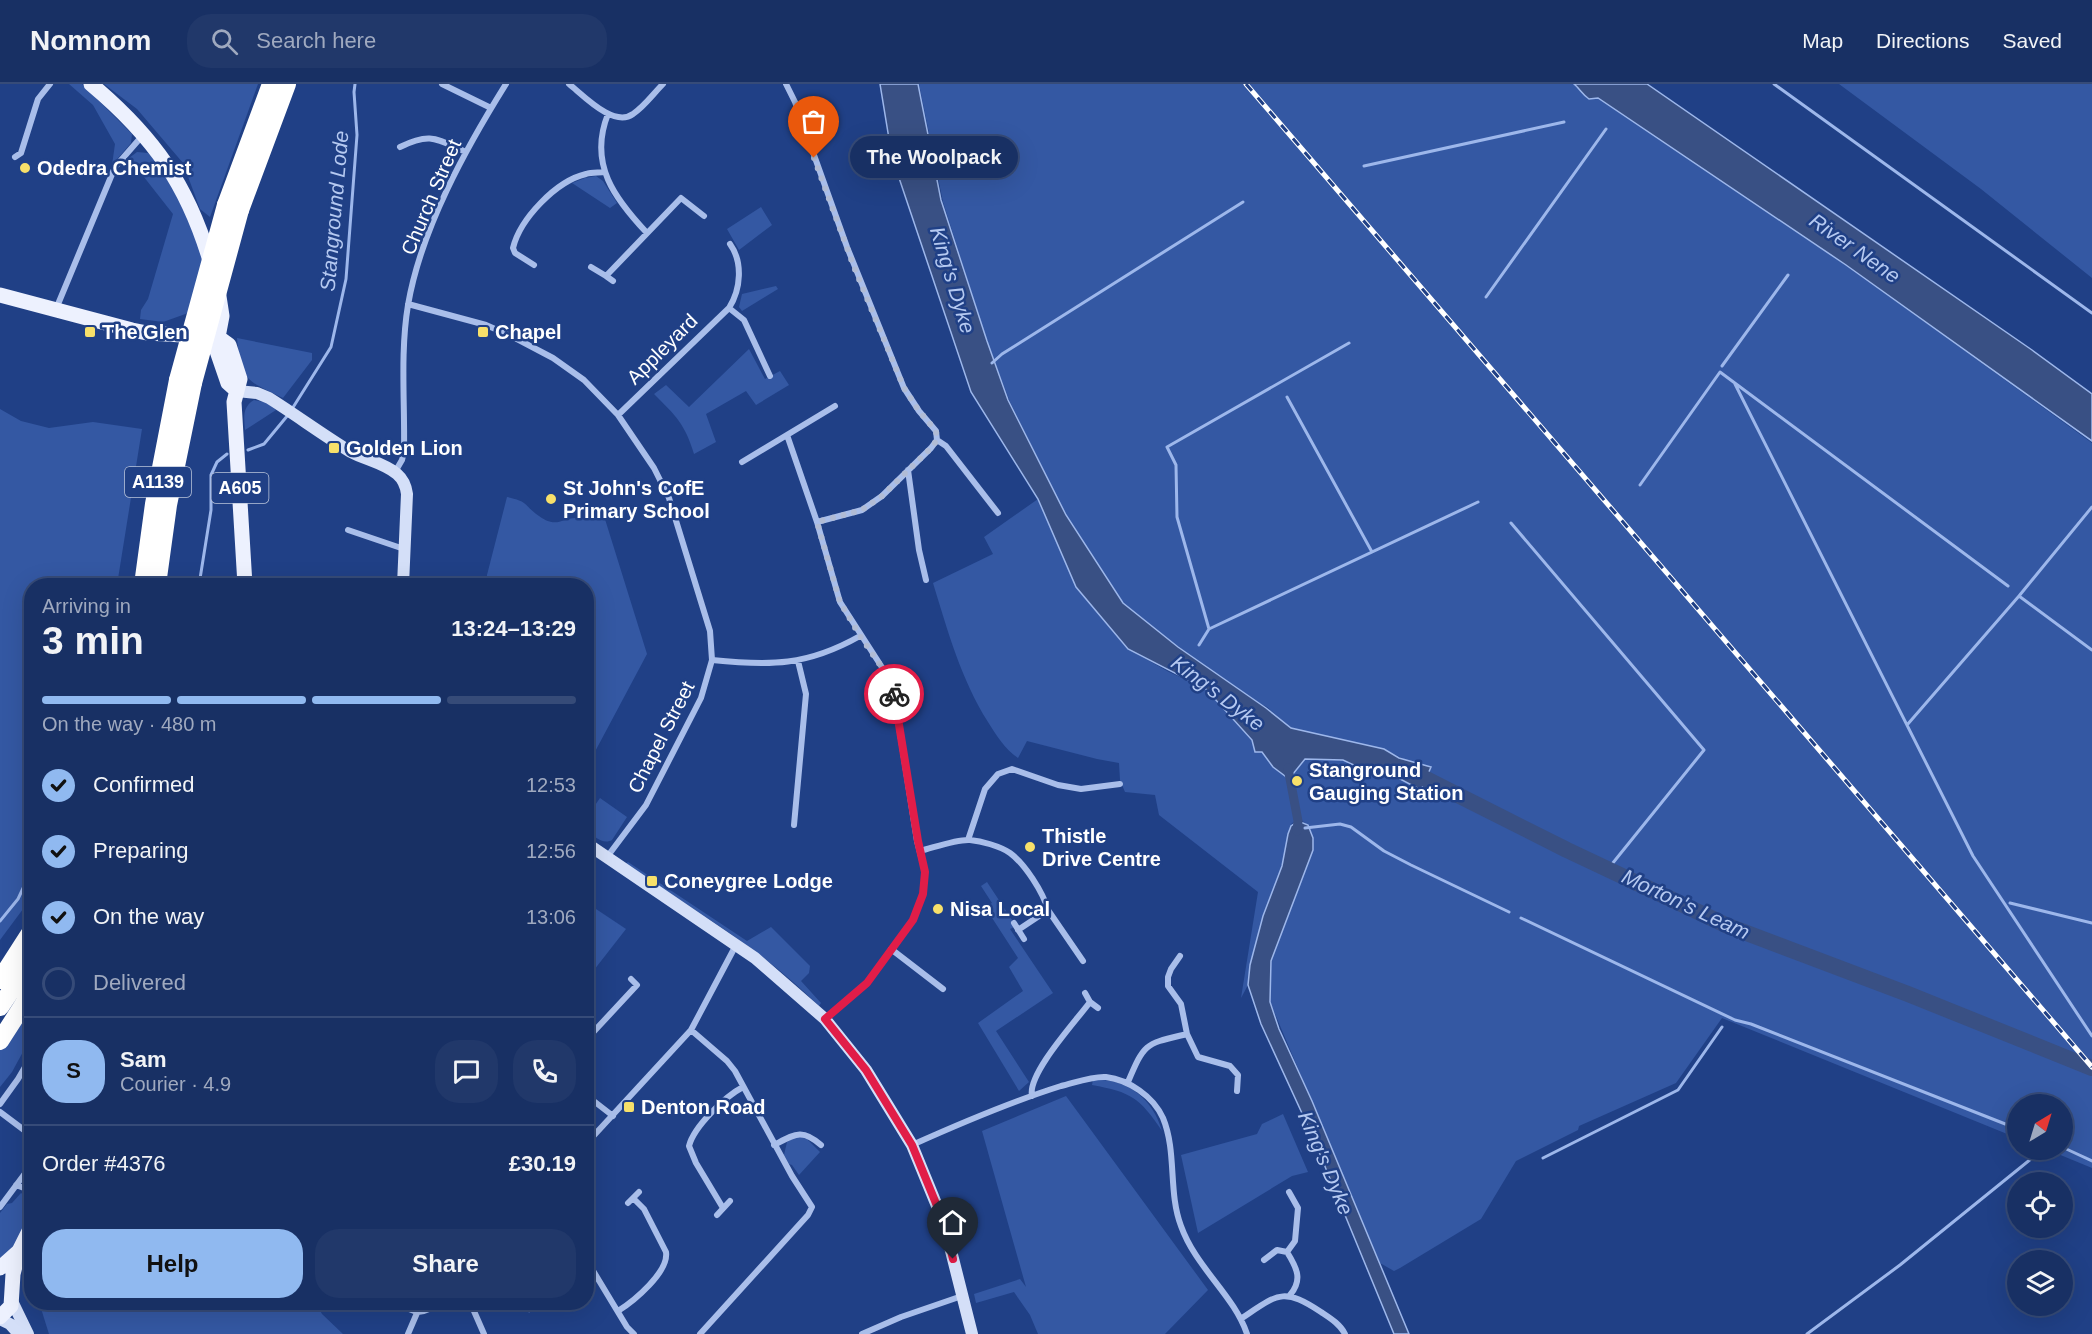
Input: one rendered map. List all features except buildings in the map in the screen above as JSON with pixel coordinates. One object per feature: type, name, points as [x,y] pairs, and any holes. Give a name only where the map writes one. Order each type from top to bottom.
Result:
[{"type":"highway","name":"A1139","points":[[143,578],[153,504],[233,208],[271,84]]},
{"type":"highway","name":"A1139","points":[[233,208],[288,84]]},
{"type":"highway","name":"A1139","points":[[158,578],[185,381]]},
{"type":"highway","points":[[0,972],[24,956]]},
{"type":"highway","points":[[0,980],[24,957]]},
{"type":"highway","points":[[0,1007],[24,959]]},
{"type":"highway","points":[[0,1041],[24,1004]]},
{"type":"main road","points":[[0,295],[147,333],[218,337],[222,309],[210,261],[193,213],[176,178],[126,115],[91,84]]},
{"type":"main road","name":"A605","points":[[218,337],[229,345],[233,352],[240,379],[234,402],[245,578]]},
{"type":"main road","points":[[0,1318],[8,1311],[12,1297],[13,1274],[24,1241]]},
{"type":"main road","points":[[0,1268],[19,1251]]},
{"type":"main road","points":[[0,1278],[7,1283],[12,1297]]},
{"type":"street","points":[[15,157],[21,153],[38,99],[50,84]]},
{"type":"street","points":[[442,84],[491,108]]},
{"type":"street","name":"Church Street","points":[[395,472],[404,451],[403,367],[408,304],[426,240],[466,152],[506,84]]},
{"type":"street","points":[[569,84],[616,118],[625,118],[633,114],[663,84]]},
{"type":"street","points":[[786,84],[834,207],[850,257],[904,388],[936,431],[937,440],[882,496],[862,510],[817,522]]},
{"type":"street","points":[[608,114],[602,132],[601,151],[608,184],[627,212],[647,233]]},
{"type":"street","points":[[56,309],[115,167],[143,135]]},
{"type":"street","points":[[400,147],[418,138],[436,139],[466,152]]},
{"type":"street","points":[[534,265],[515,253],[513,248],[519,233],[540,204],[567,182],[586,174],[605,172]]},
{"type":"street","points":[[606,276],[681,198],[704,216]]},
{"type":"street","name":"Appleyard","points":[[618,415],[729,308],[738,280],[739,264],[730,244]]},
{"type":"street","points":[[591,267],[613,281]]},
{"type":"street","name":"Chapel Street","points":[[408,304],[486,325],[530,344],[584,380],[618,415],[654,468],[669,498],[710,631],[712,660],[701,698],[646,805],[607,857]]},
{"type":"street","points":[[729,308],[744,320],[770,376]]},
{"type":"street","points":[[237,391],[264,395],[355,454],[395,472],[404,481],[407,494],[403,578]]},
{"type":"street","points":[[742,462],[836,406]]},
{"type":"street","points":[[787,435],[817,522],[840,602],[885,672],[894,695],[925,872],[923,894],[913,920],[867,983],[825,1019]]},
{"type":"street","points":[[937,440],[946,446],[998,513]]},
{"type":"street","points":[[909,470],[919,550],[926,580]]},
{"type":"street","points":[[348,530],[404,549]]},
{"type":"street","points":[[712,660],[755,665],[798,662],[860,636]]},
{"type":"street","points":[[794,825],[806,694],[798,662]]},
{"type":"street","points":[[968,840],[985,789],[998,774],[1012,769],[1058,785],[1081,789],[1120,784]]},
{"type":"street","points":[[920,851],[968,840],[1010,852],[1026,870],[1045,899],[1048,910],[1083,961]]},
{"type":"street","points":[[594,848],[736,945],[774,974],[825,1019],[866,1070],[912,1145],[944,1223],[972,1334]]},
{"type":"street","points":[[1018,930],[1048,910]]},
{"type":"street","points":[[1014,923],[1024,939]]},
{"type":"street","points":[[594,1136],[691,1030],[736,945]]},
{"type":"street","points":[[891,949],[943,989]]},
{"type":"street","points":[[1180,956],[1171,969],[1168,986],[1181,1004],[1187,1034],[1198,1058],[1230,1066],[1239,1075],[1237,1091]]},
{"type":"street","points":[[594,1031],[637,985],[631,979]]},
{"type":"street","points":[[1085,993],[1090,1002],[1098,1008]]},
{"type":"street","points":[[1032,1096],[1030,1089],[1039,1068],[1090,1002]]},
{"type":"street","points":[[691,1030],[727,1061],[735,1071],[774,1145],[812,1206],[808,1215],[700,1334]]},
{"type":"street","points":[[1128,1082],[1141,1053],[1147,1046],[1187,1034]]},
{"type":"street","points":[[0,1104],[24,1069]]},
{"type":"street","points":[[912,1145],[1032,1096],[1075,1082],[1103,1077],[1128,1082],[1146,1096],[1162,1117],[1180,1225],[1197,1260],[1242,1318],[1247,1334]]},
{"type":"street","points":[[723,1208],[696,1163],[689,1146],[694,1134],[709,1117],[734,1092],[744,1087]]},
{"type":"street","points":[[594,1101],[613,1116]]},
{"type":"street","points":[[0,1112],[24,1130]]},
{"type":"street","points":[[774,1145],[800,1133],[813,1138],[821,1145]]},
{"type":"street","points":[[0,1207],[24,1174]]},
{"type":"street","points":[[16,1185],[24,1188]]},
{"type":"street","points":[[618,1311],[631,1303],[651,1282],[664,1267],[667,1258],[644,1209],[631,1200],[639,1192]]},
{"type":"street","points":[[1287,1252],[1295,1241],[1298,1208],[1289,1192]]},
{"type":"street","points":[[717,1215],[730,1201]]},
{"type":"street","points":[[1264,1260],[1277,1250],[1287,1252],[1298,1272],[1297,1287],[1290,1295]]},
{"type":"street","points":[[594,1272],[627,1327],[634,1334]]},
{"type":"street","points":[[1242,1318],[1278,1297],[1290,1295],[1303,1300],[1334,1322],[1345,1334]]},
{"type":"street","points":[[862,1334],[901,1317],[962,1296]]},
{"type":"street","points":[[12,1297],[28,1334]]},
{"type":"street","points":[[410,1310],[417,1313],[427,1310]]},
{"type":"street","points":[[474,1310],[484,1334]]},
{"type":"street","points":[[408,1334],[417,1313]]},
{"type":"street","points":[[0,1318],[10,1324],[19,1334]]},
{"type":"shaded area","points":[[69,84],[82,84],[132,134],[131,143],[112,165],[115,144],[93,105]]},
{"type":"shaded area","points":[[104,84],[258,84],[210,217],[200,209],[183,163],[137,109]]},
{"type":"shaded area","points":[[919,84],[1574,84],[1589,99],[1598,97],[1846,265],[2092,443],[2092,1168],[2073,1160],[2073,1094],[2007,1094],[2007,1134],[1722,1018],[1676,1083],[1579,1126],[1578,1130],[1516,1161],[1481,1219],[1394,1271],[1380,1263],[1270,1002],[1271,961],[1313,850],[1308,825],[1301,820],[1292,823],[1282,866],[1263,916],[1250,965],[1248,985],[1241,998],[1258,892],[1159,815],[1155,795],[1125,792],[1120,780],[1119,763],[1027,741],[1018,758],[1009,750],[988,722],[970,689],[956,655],[933,583],[993,554],[984,537],[1038,499],[1076,587],[1128,649],[1206,689],[1273,767],[1288,778],[1305,759],[1343,760],[1358,767],[1367,765],[1380,769],[1421,790],[1406,760],[1384,749],[1291,728],[1267,707],[1251,699],[1178,647],[1123,603],[1066,515],[1010,402],[987,341],[943,202]]},
{"type":"shaded area","points":[[1839,84],[2092,84],[2092,278],[1981,189]]},
{"type":"shaded area","points":[[137,152],[148,153],[153,158],[183,203],[202,254],[206,276],[191,312],[163,322],[140,319],[173,214],[129,158]]},
{"type":"shaded area","points":[[596,176],[603,181],[617,203],[610,208],[572,183]]},
{"type":"shaded area","points":[[761,207],[772,225],[739,250],[727,229]]},
{"type":"shaded area","points":[[776,286],[778,289],[742,311],[739,307],[742,294]]},
{"type":"shaded area","points":[[237,338],[312,353],[312,360],[283,398],[260,387],[247,377],[243,371]]},
{"type":"shaded area","points":[[749,349],[765,379],[780,371],[789,385],[756,405],[746,391],[706,414],[716,442],[694,454],[679,421],[654,394],[666,385],[689,407]]},
{"type":"shaded area","points":[[254,400],[268,403],[276,410],[245,430],[246,409]]},
{"type":"shaded area","points":[[0,409],[21,421],[49,428],[93,422],[142,429],[118,578],[24,578],[24,908],[0,940]]},
{"type":"shaded area","points":[[507,497],[523,502],[550,522],[604,516],[647,654],[594,753],[594,578],[487,578]]},
{"type":"shaded area","points":[[600,798],[627,817],[612,840],[605,841],[594,836],[594,807]]},
{"type":"shaded area","points":[[628,862],[747,941],[771,927],[810,966],[809,973],[801,981],[821,1003],[819,1006],[774,966],[625,864]]},
{"type":"shaded area","points":[[987,882],[1016,926],[1010,929],[1053,993],[996,1031],[1029,1082],[1019,1091],[978,1023],[1023,991],[1009,967],[1018,958],[985,907],[992,903],[981,886]]},
{"type":"shaded area","points":[[594,908],[626,929],[594,970]]},
{"type":"shaded area","points":[[24,1015],[24,1050],[12,1072],[0,1087],[0,1048]]},
{"type":"shaded area","points":[[1093,1080],[1117,1083],[1137,1093],[1152,1109],[1162,1131],[1147,1111],[1133,1098],[1116,1090],[1092,1085]]},
{"type":"shaded area","points":[[1066,1096],[1208,1290],[1165,1334],[1038,1334],[1030,1315],[1014,1292],[976,1303],[974,1294],[1020,1279],[1026,1287],[982,1131]]},
{"type":"shaded area","points":[[1283,1114],[1308,1172],[1292,1176],[1198,1233],[1181,1155],[1257,1134],[1262,1124]]},
{"type":"shaded area","points":[[798,1136],[807,1139],[820,1152],[799,1175],[784,1155],[787,1142]]},
{"type":"shaded area","points":[[21,1193],[24,1195],[24,1228],[14,1247],[0,1263],[0,1213],[7,1204],[12,1203]]},
{"type":"shaded area","points":[[42,1310],[320,1310],[343,1334],[49,1334]]},
{"type":"water","points":[[880,84],[918,84],[941,200],[1008,400],[1066,515],[1123,603],[1178,647],[1291,728],[1384,749],[1399,758],[1431,767],[1421,790],[1381,769],[1367,765],[1358,767],[1343,760],[1305,759],[1289,779],[1273,767],[1262,752],[1255,752],[1252,740],[1206,689],[1128,649],[1076,587],[1038,499],[971,392],[892,157]]},
{"type":"water","name":"River Nene","points":[[1574,84],[1647,84],[2032,350],[2092,394],[2092,441],[1846,265],[1598,98],[1589,99]]},
{"type":"water","points":[[1298,821],[1308,825],[1313,838],[1313,850],[1271,961],[1270,1002],[1279,1029],[1312,1101],[1409,1334],[1394,1334],[1312,1135],[1261,1024],[1248,985],[1250,965],[1263,916],[1282,866],[1288,834],[1291,826]]},
{"type":"waterway","name":"Stanground Lode","points":[[292,409],[331,347],[346,279],[357,135],[355,84]]},
{"type":"waterway","points":[[1774,84],[2092,313]]},
{"type":"waterway","points":[[1364,166],[1564,122]]},
{"type":"waterway","points":[[1486,297],[1606,129]]},
{"type":"waterway","points":[[992,363],[1002,354],[1243,202]]},
{"type":"waterway","points":[[1722,366],[1788,275]]},
{"type":"waterway","points":[[1199,645],[1209,629],[1177,517],[1176,465],[1167,447],[1349,343]]},
{"type":"waterway","points":[[1640,485],[1720,372],[2008,586]]},
{"type":"waterway","points":[[1735,384],[1973,856],[2092,1036]]},
{"type":"waterway","points":[[1287,397],[1372,552]]},
{"type":"waterway","name":"Stanground Lode","points":[[248,450],[264,444],[288,415]]},
{"type":"waterway","name":"Stanground Lode","points":[[200,578],[211,510],[211,475],[217,462],[227,454]]},
{"type":"waterway","points":[[1209,629],[1478,502]]},
{"type":"waterway","points":[[2092,507],[2019,596],[2092,650]]},
{"type":"waterway","points":[[1511,523],[1704,750],[1608,869]]},
{"type":"waterway","points":[[1907,725],[2019,596]]},
{"type":"waterway","name":"King's Dyke","points":[[1288,768],[1298,821],[1297,831]]},
{"type":"waterway","name":"Morton's Leam","points":[[1405,771],[1426,779],[1567,850],[1728,926],[1908,994],[2092,1068]]},
{"type":"waterway","points":[[1305,828],[1340,824],[1351,827],[1384,851],[1509,912]]},
{"type":"waterway","name":"Stanground Lode","points":[[0,921],[18,899],[24,886]]},
{"type":"waterway","points":[[2010,903],[2092,923]]},
{"type":"waterway","points":[[1521,918],[1735,1020],[1751,1024],[2007,1125]]},
{"type":"waterway","points":[[1543,1158],[1678,1090],[1722,1027]]},
{"type":"waterway","points":[[2073,1152],[2092,1161]]},
{"type":"waterway","points":[[1807,1334],[1900,1265],[2030,1160]]},
{"type":"railway","points":[[1246,84],[2092,1067]]},
{"type":"way so far","points":[[814,158],[834,207],[854,267],[904,388],[936,431],[937,440],[931,448],[882,496],[862,510],[817,522],[840,602],[885,672],[894,694]]},
{"type":"place","name":"The Woolpack","points":[[814,158]]},
{"type":"place","name":"Odedra Chemist","points":[[25,168]]},
{"type":"place","name":"The Glen","points":[[90,332]]},
{"type":"place","name":"Chapel","points":[[483,332]]},
{"type":"place","name":"Golden Lion","points":[[334,448]]},
{"type":"place","name":"St John's CofE Primary School","points":[[551,499]]},
{"type":"place","name":"Stanground Gauging Station","points":[[1297,781]]},
{"type":"place","name":"Thistle Drive Centre","points":[[1030,847]]},
{"type":"place","name":"Coneygree Lodge","points":[[652,881]]},
{"type":"place","name":"Nisa Local","points":[[938,909]]},
{"type":"place","name":"Denton Road","points":[[629,1107]]},
{"type":"route","points":[[894,694],[925,872],[923,894],[913,920],[867,983],[825,1019],[866,1070],[912,1145],[944,1223],[953,1259]]}]
